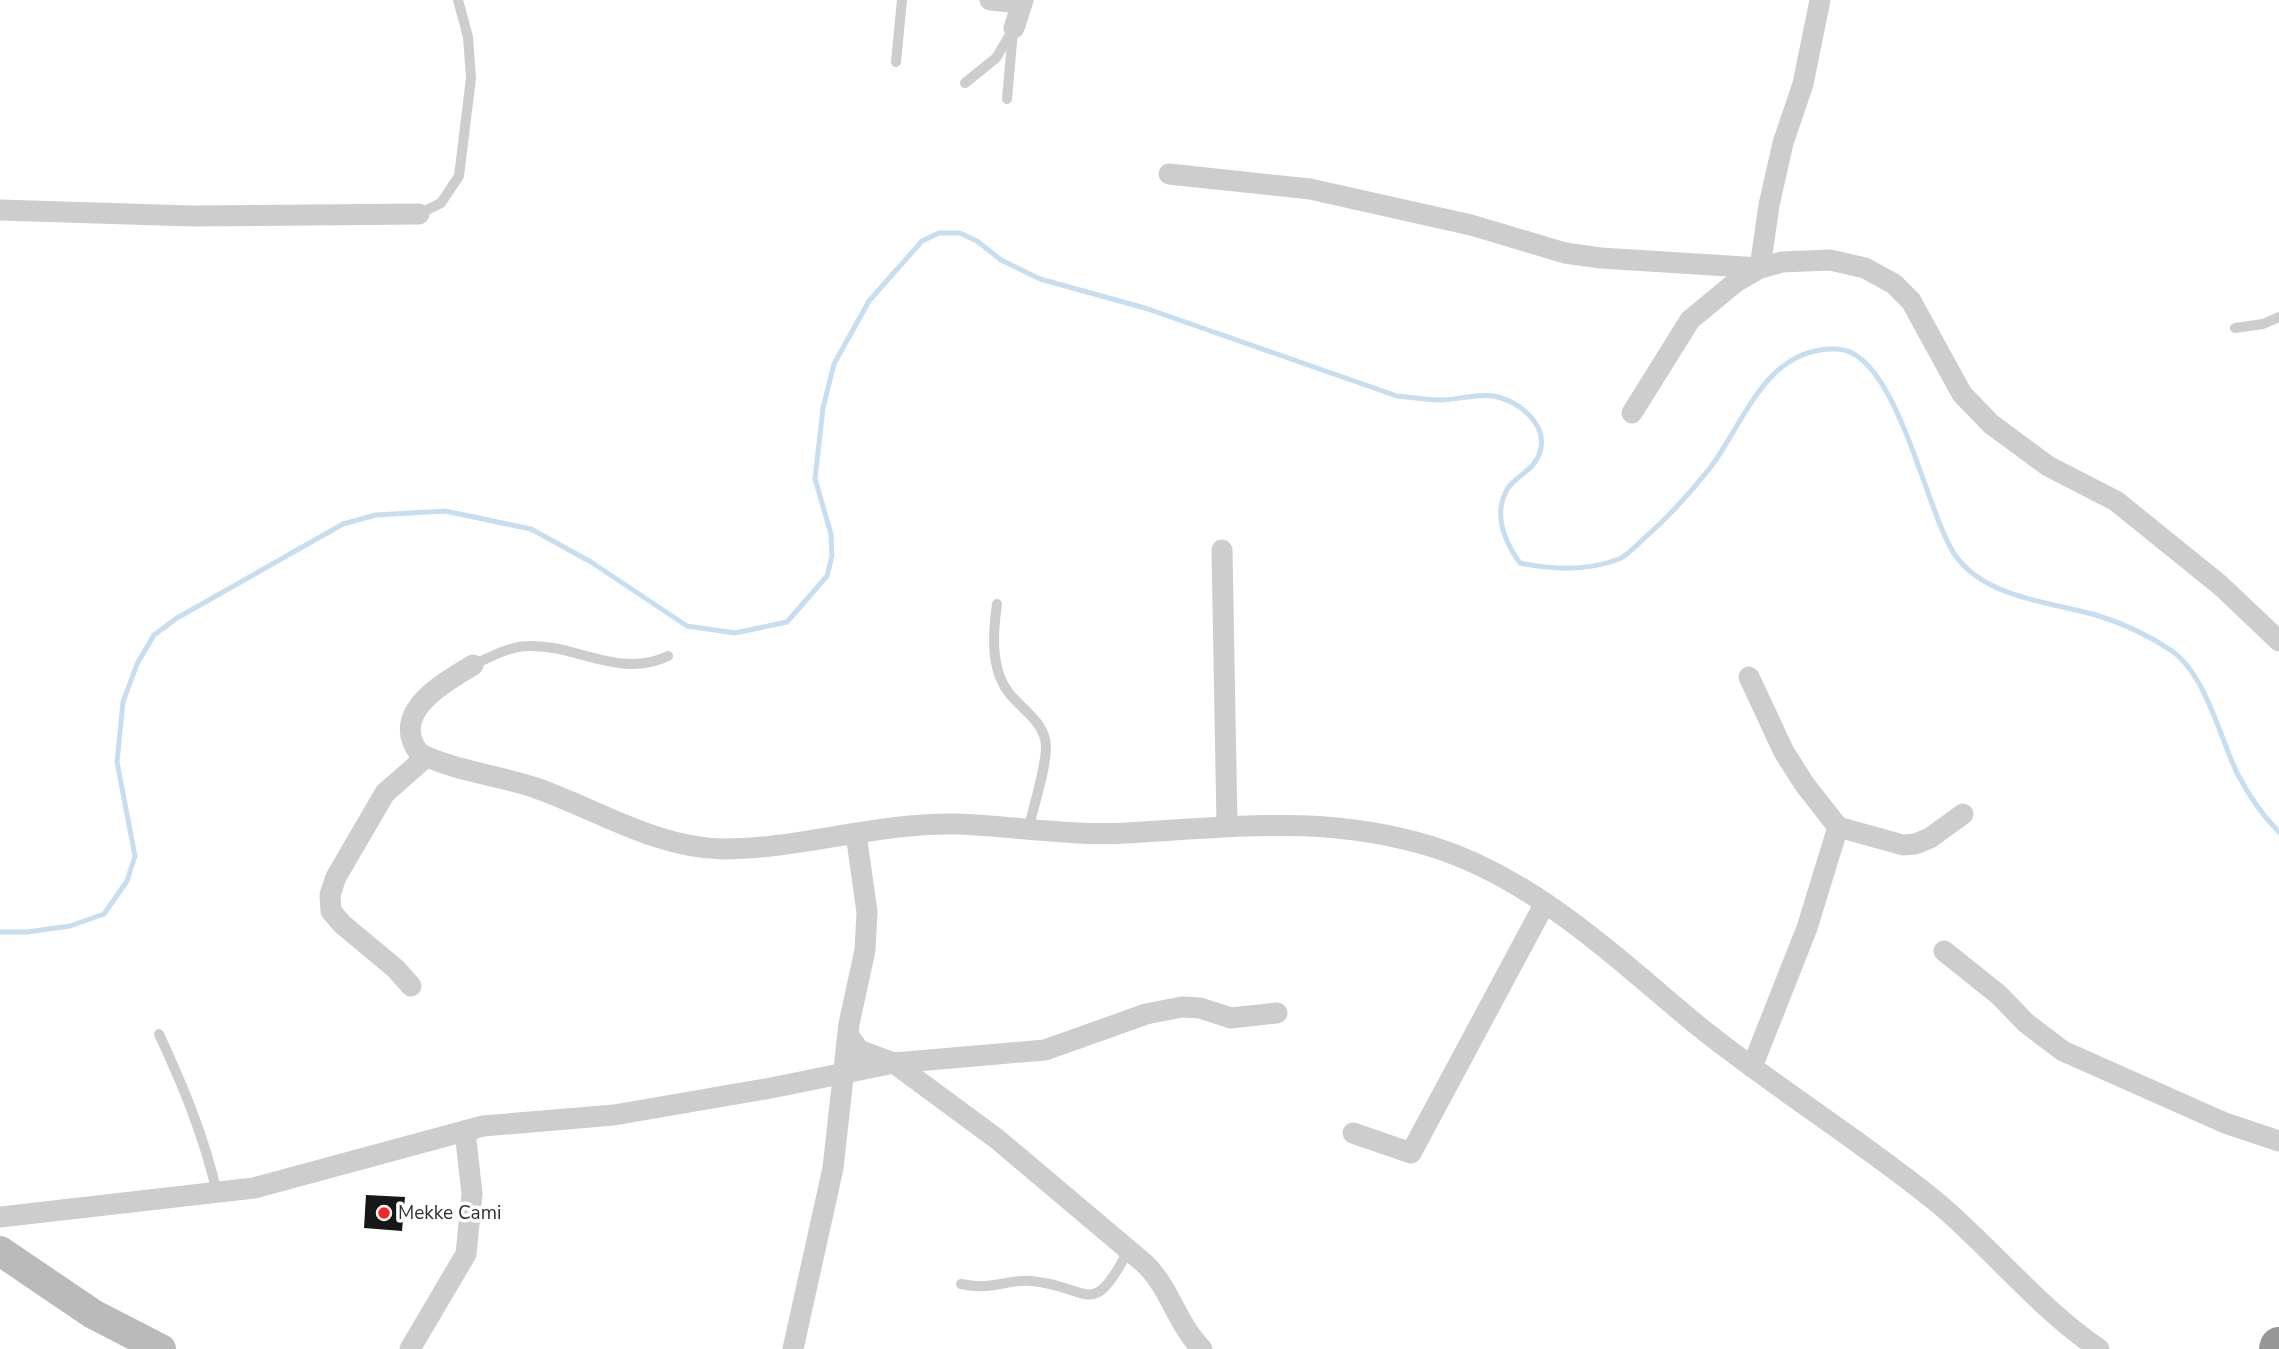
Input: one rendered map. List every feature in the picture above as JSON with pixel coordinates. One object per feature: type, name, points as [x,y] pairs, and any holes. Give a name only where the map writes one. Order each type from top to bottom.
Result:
[{"type":"street","points":[[990,0],[1023,2],[1013,28]]},
{"type":"street","points":[[1760,268],[1777,168],[1803,84],[1820,0]]},
{"type":"street","points":[[1169,174],[1310,189],[1459,222],[1577,254],[1760,268]]},
{"type":"street","points":[[0,210],[192,216],[419,214]]},
{"type":"street","points":[[1632,413],[1690,320],[1736,282],[1760,268],[1782,262],[1830,260],[1865,268],[1894,284],[1911,301],[1962,394],[1991,424],[2048,466],[2116,501],[2220,585],[2279,641]]},
{"type":"street","points":[[1222,550],[1227,826]]},
{"type":"street","points":[[472,665],[430,692],[415,709],[410,729],[412,744],[426,757],[532,786],[596,815],[705,848],[752,847],[905,826],[956,824],[1028,831],[1119,834],[1227,826],[1328,825],[1380,834],[1475,862],[1500,873],[1545,903],[1752,1067],[1935,1201],[1971,1232],[2051,1312],[2099,1349]]},
{"type":"street","points":[[1749,677],[1784,751],[1805,785],[1838,827],[1903,845],[1915,844],[1930,838],[1963,814]]},
{"type":"street","points":[[411,986],[342,924],[331,911],[330,895],[336,877],[385,793],[426,757]]},
{"type":"street","points":[[1752,1067],[1807,928],[1838,827]]},
{"type":"street","points":[[793,1349],[833,1167],[848,1035],[867,931],[865,887],[856,834]]},
{"type":"street","points":[[1353,1133],[1411,1153],[1545,903]]},
{"type":"street","points":[[1944,951],[1999,995],[2026,1023],[2063,1051],[2225,1123],[2279,1142]]},
{"type":"street","points":[[0,1217],[217,1193],[296,1178],[482,1126],[614,1115],[894,1063],[1045,1051],[1146,1014],[1182,1007],[1200,1008],[1231,1018],[1277,1013]]},
{"type":"street","points":[[848,1035],[859,1050],[894,1063],[997,1139],[1157,1275],[1183,1327],[1202,1349]]},
{"type":"street","points":[[410,1349],[466,1254],[472,1194],[465,1131]]},
{"type":"street","points":[[0,1251],[93,1314],[161,1349]]},
{"type":"lane","points":[[419,214],[441,203],[459,176],[471,78],[468,37],[458,0]]},
{"type":"lane","points":[[895,62],[902,0]]},
{"type":"lane","points":[[965,83],[996,58],[1013,28]]},
{"type":"lane","points":[[1007,99],[1013,28]]},
{"type":"lane","points":[[2235,328],[2263,324],[2279,317]]},
{"type":"lane","points":[[996,604],[993,630],[1001,677],[1008,692],[1035,720],[1046,747],[1028,831]]},
{"type":"lane","points":[[472,665],[526,646],[551,647],[619,664],[640,665],[668,656]]},
{"type":"lane","points":[[159,1034],[188,1095],[207,1151],[217,1193]]},
{"type":"lane","points":[[961,1284],[990,1289],[1034,1281],[1080,1296],[1091,1296],[1112,1282],[1128,1251]]},
{"type":"building","name":"Mekke Cami","points":[[366,1195],[405,1197],[402,1231],[364,1228]]},
{"type":"waterway","points":[[0,932],[27,932],[70,926],[104,914],[127,881],[135,856],[117,762],[123,702],[137,664],[154,635],[177,618],[343,524],[376,515],[445,511],[531,529],[591,562],[687,626],[735,633],[787,622],[827,576],[832,556],[831,534],[815,479],[823,408],[834,364],[869,301],[922,241],[939,233],[960,233],[977,241],[1001,260],[1040,279],[1145,308],[1397,396],[1440,400],[1488,395],[1514,403],[1531,417],[1537,426],[1541,446],[1535,462],[1508,488],[1503,498],[1501,518],[1505,537],[1520,563],[1532,565],[1558,568],[1595,566],[1623,557],[1665,518],[1703,477],[1760,390],[1775,373],[1792,360],[1813,351],[1837,349],[1858,357],[1877,376],[1893,403],[1944,534],[1955,555],[1983,581],[2039,602],[2106,618],[2145,635],[2184,661],[2203,690],[2237,773],[2256,804],[2279,832]]},
{"type":"place","name":"Mekke Cami","points":[[384,1213]]}]
